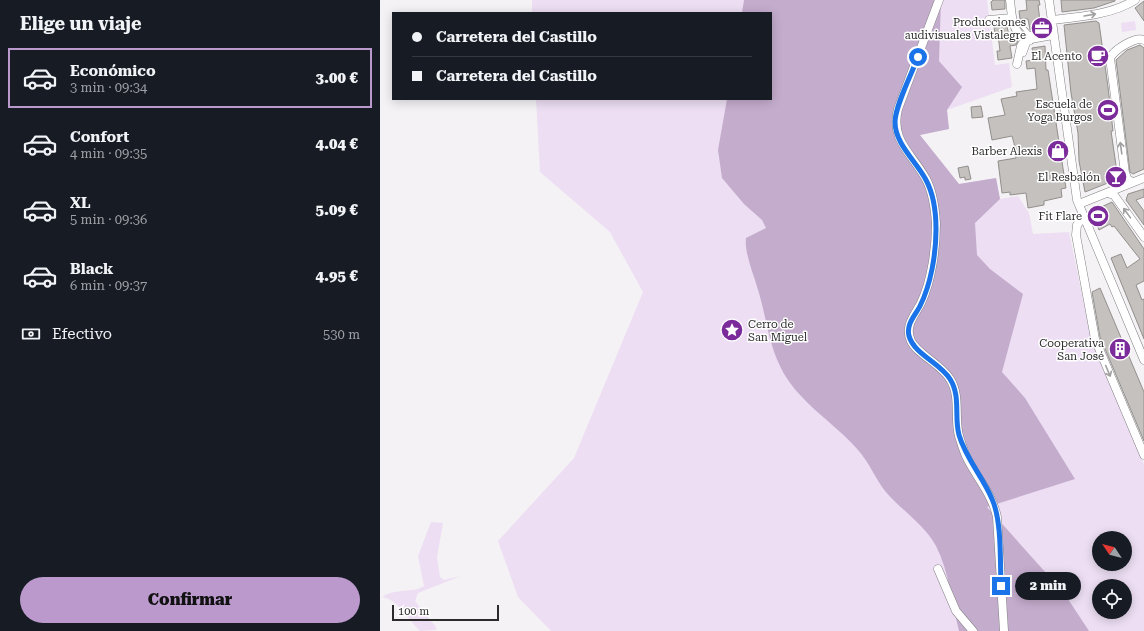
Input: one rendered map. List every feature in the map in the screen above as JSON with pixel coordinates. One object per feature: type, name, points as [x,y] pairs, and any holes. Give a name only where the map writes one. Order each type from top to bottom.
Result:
[{"type":"street","points":[[939,0],[898,109],[895,121],[896,132],[901,142],[921,170],[931,191],[936,218],[936,244],[925,294],[910,321],[909,333],[911,342],[950,379],[956,398],[958,433],[966,456],[992,498],[995,506],[1004,631]]},
{"type":"street","points":[[1010,0],[1013,24],[1018,33],[1027,39]]},
{"type":"street","points":[[1049,0],[1056,80],[1079,204],[1141,345],[1144,360]]},
{"type":"street","points":[[1051,20],[1098,13],[1122,6],[1135,0]]},
{"type":"street","points":[[989,20],[1012,18]]},
{"type":"street","points":[[1017,64],[1021,46],[1027,39],[1053,35]]},
{"type":"street","points":[[1133,182],[1128,180],[1125,174],[1110,62],[1112,54],[1139,39],[1144,40]]},
{"type":"street","points":[[1079,204],[1144,178]]},
{"type":"street","points":[[1108,193],[1114,195],[1144,237]]},
{"type":"street","points":[[1084,216],[1077,225],[1076,235],[1095,339],[1144,455]]},
{"type":"street","points":[[938,569],[956,611],[973,631]]},
{"type":"lane","points":[[1022,22],[1023,27],[1029,34],[1053,35]]},
{"type":"lane","points":[[1024,54],[1028,43],[1053,35]]},
{"type":"shaded area","points":[[532,0],[987,0],[995,65],[1009,63],[1012,87],[947,110],[949,129],[920,135],[959,184],[996,178],[1000,199],[1018,196],[1029,213],[1033,234],[1069,232],[1090,333],[1102,366],[1144,464],[1144,631],[551,631],[518,597],[498,541],[574,458],[643,292],[610,232],[540,172],[536,100],[772,100],[772,12],[532,12]]},
{"type":"shaded area","points":[[744,0],[941,0],[939,61],[962,87],[947,110],[949,129],[920,135],[959,184],[996,178],[1000,199],[975,223],[977,255],[990,269],[1023,294],[1002,372],[1025,398],[1075,479],[987,507],[1064,593],[1089,631],[959,631],[944,566],[931,538],[919,524],[885,491],[858,450],[805,401],[787,379],[776,358],[770,340],[759,293],[748,258],[746,244],[746,238],[766,228],[762,220],[744,204],[722,178],[718,150],[727,100],[772,100],[772,12],[742,12]]},
{"type":"shaded area","points":[[1135,21],[1136,30],[1122,32],[1121,23]]},
{"type":"shaded area","points":[[431,522],[443,523],[437,557],[440,577],[444,580],[461,576],[418,593],[415,601],[436,627],[436,630],[420,631],[398,606],[382,597],[393,592],[414,590],[424,586],[418,556]]},
{"type":"building","points":[[993,0],[1005,0],[1005,9],[992,10],[991,2]]},
{"type":"building","points":[[1026,0],[1039,0],[1040,5],[1038,5],[1040,21],[1042,20],[1043,29],[1030,30],[1028,19],[1020,19],[1019,11],[1027,10]]},
{"type":"building","points":[[1061,0],[1115,1],[1094,8],[1062,12]]},
{"type":"building","points":[[1144,1],[1144,21],[1135,8]]},
{"type":"building","points":[[1096,21],[1099,23],[1108,87],[1113,131],[1111,131],[1118,179],[1085,192],[1079,161],[1078,133],[1071,93],[1064,25]]},
{"type":"building","points":[[1007,25],[1009,38],[1015,37],[1018,41],[1016,45],[1010,46],[1012,58],[998,60],[997,51],[1000,51],[998,35],[995,36],[994,27]]},
{"type":"building","points":[[1140,45],[1144,48],[1144,169],[1133,174],[1130,172],[1116,60],[1127,50]]},
{"type":"building","points":[[1045,46],[1046,70],[1048,70],[1066,188],[1061,189],[1062,197],[1044,201],[1044,205],[1028,208],[1026,193],[1010,195],[1010,192],[1002,193],[998,161],[1016,158],[1014,143],[1012,136],[992,140],[988,118],[1005,115],[1001,99],[1017,96],[1016,92],[1037,89],[1035,68],[1027,69],[1026,61],[1034,60],[1032,48]]},
{"type":"building","points":[[981,106],[983,117],[972,118],[971,107]]},
{"type":"building","points":[[968,166],[971,179],[965,180],[965,177],[960,178],[958,168]]},
{"type":"building","points":[[1144,189],[1144,197],[1136,200],[1144,211],[1144,225],[1126,200],[1128,194]]},
{"type":"building","points":[[1112,202],[1144,249],[1144,281],[1136,285],[1142,300],[1144,299],[1144,339],[1111,258],[1121,254],[1127,268],[1140,259],[1114,226],[1112,227],[1110,224],[1099,230],[1091,210],[1098,205],[1099,208]]},
{"type":"building","points":[[1100,288],[1144,392],[1144,441],[1100,337],[1092,292]]},
{"type":"place","name":"Producciones audivisuales Vistalegre","points":[[1042,28]]},
{"type":"place","name":"El Acento","points":[[1098,56]]},
{"type":"place","name":"Escuela de Yoga Burgos","points":[[1108,110]]},
{"type":"place","name":"Barber Alexis","points":[[1058,151]]},
{"type":"place","name":"El Resbalón","points":[[1116,177]]},
{"type":"place","name":"Fit Flare","points":[[1098,216]]},
{"type":"place","name":"Cerro de San Miguel","points":[[732,330]]},
{"type":"place","name":"Cooperativa San José","points":[[1120,349]]},
{"type":"route","points":[[918,57],[898,109],[895,121],[896,132],[901,142],[921,170],[931,191],[936,218],[936,244],[925,294],[919,308],[910,321],[909,333],[911,342],[942,370],[953,385],[956,398],[958,433],[966,456],[992,498],[995,506],[1001,586]]}]
